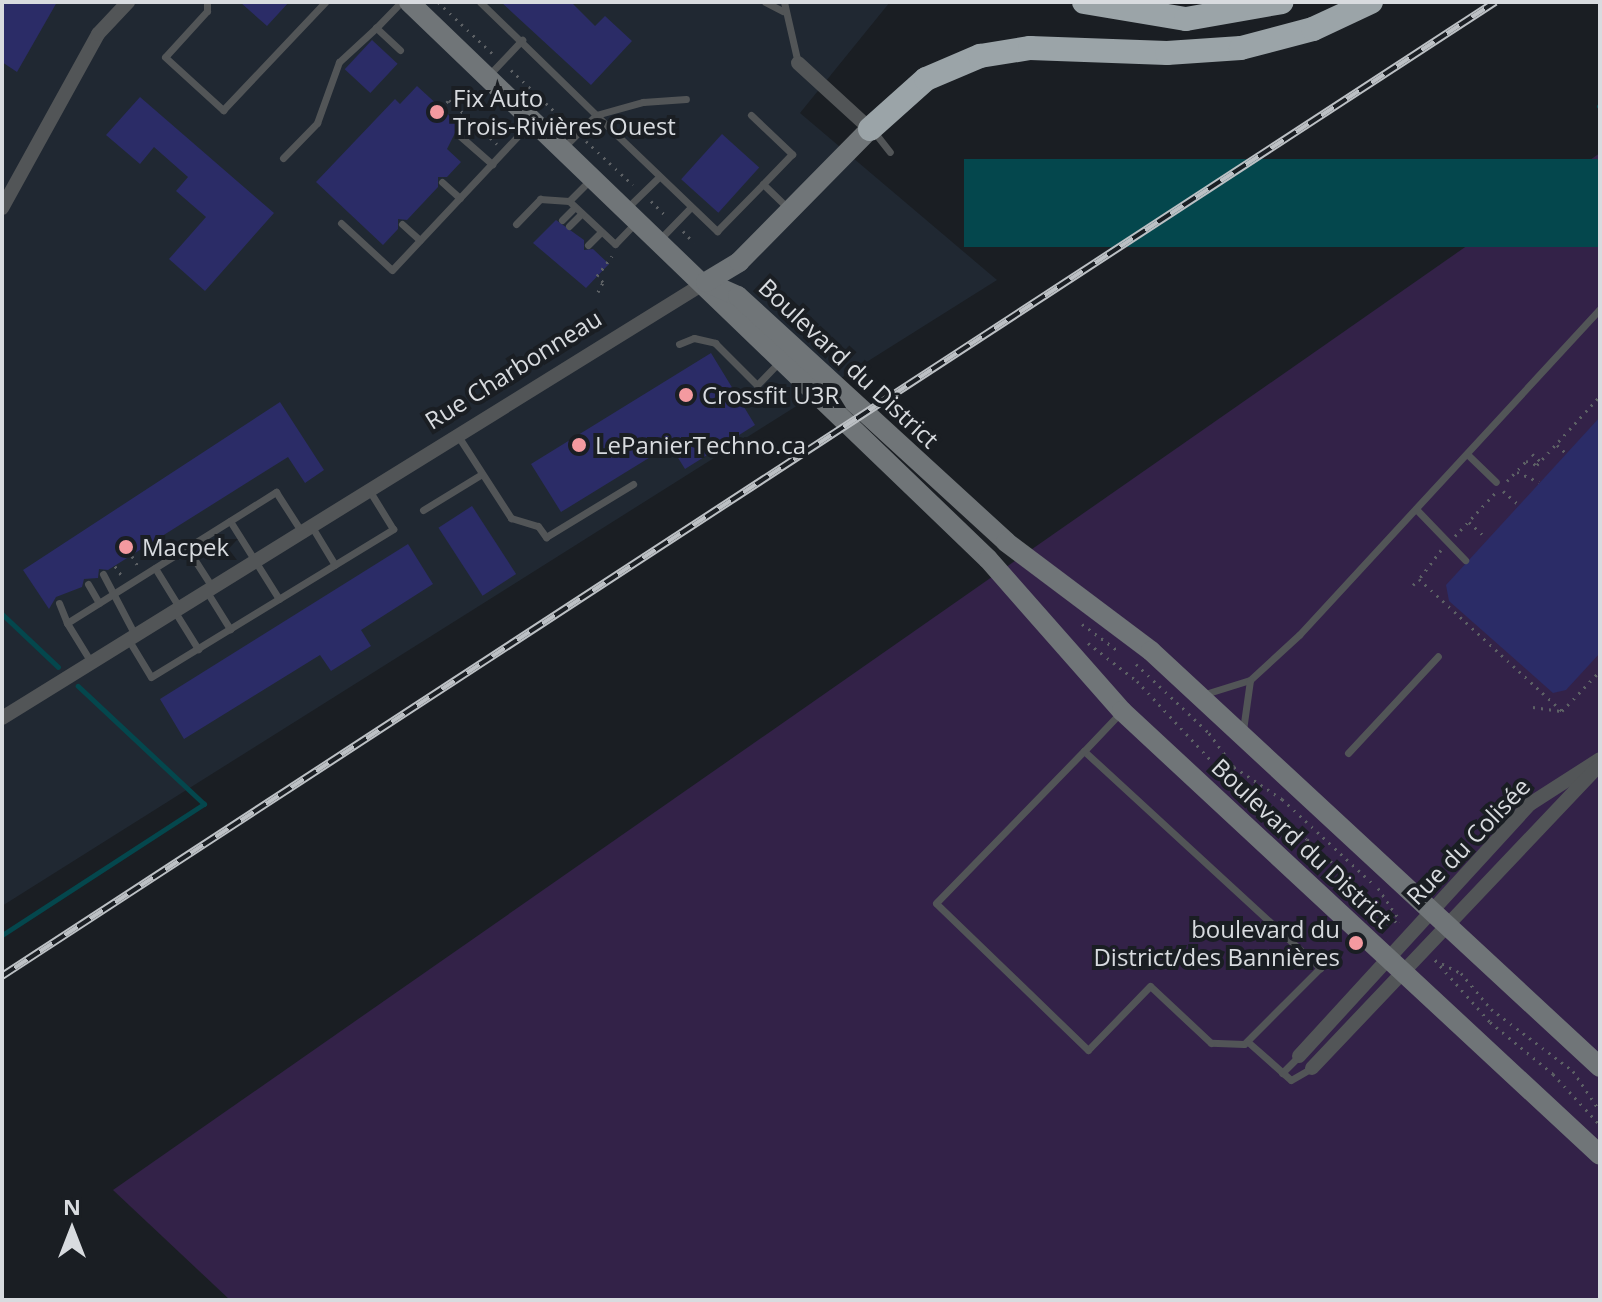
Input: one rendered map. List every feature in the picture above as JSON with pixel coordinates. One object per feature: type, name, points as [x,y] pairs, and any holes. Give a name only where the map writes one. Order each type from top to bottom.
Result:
[{"type":"highway","points":[[1084,2],[1186,19],[1282,2]]},
{"type":"highway","points":[[870,129],[916,85],[980,56],[1030,48],[1227,50],[1299,34],[1371,2]]},
{"type":"street","points":[[2,208],[98,34],[128,2]]},
{"type":"street","points":[[409,2],[594,175],[639,208],[661,238],[706,282],[734,267],[870,129],[798,63]]},
{"type":"street","name":"Boulevard du District","points":[[706,282],[718,305],[988,559],[1122,711],[1600,1155]]},
{"type":"street","name":"Boulevard du District","points":[[706,282],[738,296],[1006,542],[1139,641],[1600,1067]]},
{"type":"street","name":"Rue Charbonneau","points":[[2,718],[706,282]]},
{"type":"street","name":"Rue du Colisée","points":[[1396,965],[1406,929],[1431,911],[1535,799],[1600,759]]},
{"type":"street","name":"Rue du Colisée","points":[[1396,965],[1430,955],[1449,927],[1600,765]]},
{"type":"street","points":[[1299,1056],[1396,965]]},
{"type":"street","points":[[1312,1068],[1396,965]]},
{"type":"lane","points":[[207,2],[207,11],[165,57],[223,110],[325,2]]},
{"type":"lane","points":[[283,158],[317,123],[339,62],[401,2]]},
{"type":"lane","points":[[480,2],[717,231],[792,154],[751,115]]},
{"type":"lane","points":[[765,2],[784,6],[798,63]]},
{"type":"lane","points":[[376,28],[400,50]]},
{"type":"lane","points":[[488,76],[522,40]]},
{"type":"lane","points":[[564,147],[596,115],[643,102],[686,99]]},
{"type":"lane","points":[[341,223],[392,270],[534,119]]},
{"type":"lane","points":[[870,129],[890,152]]},
{"type":"lane","points":[[460,136],[492,164]]},
{"type":"lane","points":[[582,213],[565,223],[572,204],[594,175]]},
{"type":"lane","points":[[516,224],[540,199],[572,204],[615,244],[659,177]]},
{"type":"lane","points":[[442,182],[460,198]]},
{"type":"lane","points":[[763,184],[791,211]]},
{"type":"lane","points":[[661,238],[691,207]]},
{"type":"lane","points":[[402,224],[420,240]]},
{"type":"lane","points":[[588,245],[601,232]]},
{"type":"lane","points":[[1199,695],[1250,680],[1416,509],[1600,309]]},
{"type":"lane","points":[[679,344],[694,338],[715,343],[757,385],[778,363]]},
{"type":"lane","points":[[456,435],[511,518],[538,526],[546,537],[633,484]]},
{"type":"lane","points":[[1467,454],[1498,485]]},
{"type":"lane","points":[[423,510],[482,474]]},
{"type":"lane","points":[[103,574],[151,677],[393,529],[368,489]]},
{"type":"lane","points":[[67,623],[276,492],[335,565]]},
{"type":"lane","points":[[1416,509],[1465,560]]},
{"type":"lane","points":[[230,521],[279,599]]},
{"type":"lane","points":[[187,548],[230,629]]},
{"type":"lane","points":[[155,568],[198,649]]},
{"type":"lane","points":[[88,584],[99,603]]},
{"type":"lane","points":[[59,603],[67,623],[91,662]]},
{"type":"lane","points":[[1348,753],[1438,656]]},
{"type":"lane","points":[[1243,736],[1250,680]]},
{"type":"lane","points":[[1084,751],[1320,968],[1248,1042],[1233,1048],[1211,1043],[1150,986],[1088,1050],[936,903],[1122,711]]},
{"type":"lane","points":[[1248,1042],[1282,1073],[1296,1081],[1312,1068]]},
{"type":"lane","points":[[1282,1073],[1299,1056]]},
{"type":"path","points":[[438,2],[495,55]]},
{"type":"path","points":[[509,68],[563,120]]},
{"type":"path","points":[[441,108],[449,100],[504,151]]},
{"type":"path","points":[[592,147],[635,186]]},
{"type":"path","points":[[639,208],[661,212]]},
{"type":"path","points":[[686,234],[694,243]]},
{"type":"path","points":[[607,295],[600,290],[598,277],[609,265]]},
{"type":"path","points":[[1455,536],[1498,485],[1526,461],[1540,461],[1599,396]]},
{"type":"path","points":[[1556,444],[1566,453]]},
{"type":"path","points":[[1532,454],[1540,461]]},
{"type":"path","points":[[1516,471],[1539,482]]},
{"type":"path","points":[[1498,485],[1518,504]]},
{"type":"path","points":[[1469,522],[1486,538]]},
{"type":"path","points":[[1413,585],[1442,549]]},
{"type":"path","points":[[1419,579],[1562,711]]},
{"type":"path","points":[[1074,615],[1126,656],[1209,733],[1234,767],[1282,799],[1374,884],[1399,918]]},
{"type":"path","points":[[1081,636],[1143,687],[1235,786],[1307,839],[1406,929]]},
{"type":"path","points":[[1562,711],[1600,671]]},
{"type":"path","points":[[1533,707],[1562,711]]},
{"type":"path","points":[[1430,955],[1459,971],[1491,1009],[1573,1071],[1600,1111]]},
{"type":"path","points":[[1430,955],[1490,1022],[1553,1074],[1600,1125]]},
{"type":"shaded area","points":[[2,2],[890,2],[800,113],[997,280],[2,906]]},
{"type":"shaded area","points":[[1600,153],[1600,1300],[230,1300],[113,1190]]},
{"type":"water","points":[[964,159],[1600,159],[1600,247],[964,247]]},
{"type":"building","points":[[2,2],[57,2],[17,72],[2,62]]},
{"type":"building","points":[[240,2],[289,2],[267,26]]},
{"type":"building","points":[[501,2],[571,2],[595,26],[605,16],[632,41],[591,85]]},
{"type":"building","points":[[372,40],[398,64],[370,93],[345,69]]},
{"type":"building","points":[[417,86],[465,130],[456,131],[447,149],[461,162],[447,177],[438,177],[438,187],[407,220],[398,219],[398,229],[383,245],[316,182],[395,99],[400,104]]},
{"type":"building","points":[[140,97],[274,213],[205,291],[169,259],[206,217],[176,191],[188,177],[154,147],[140,164],[106,135]]},
{"type":"building","points":[[722,134],[759,167],[718,213],[681,179]]},
{"type":"building","points":[[556,220],[584,240],[584,250],[593,249],[609,264],[586,288],[533,243]]},
{"type":"building","points":[[711,353],[755,425],[685,469],[670,445],[561,512],[531,464]]},
{"type":"building","points":[[280,402],[324,470],[305,483],[288,457],[108,570],[99,569],[98,578],[84,579],[82,587],[56,597],[49,609],[23,570]]},
{"type":"building","points":[[1600,417],[1600,653],[1566,690],[1553,693],[1449,601],[1446,585]]},
{"type":"building","points":[[472,506],[516,574],[483,596],[438,528]]},
{"type":"building","points":[[408,544],[433,584],[361,630],[371,646],[331,671],[320,655],[184,739],[160,699]]},
{"type":"waterway","points":[[2,614],[58,667]]},
{"type":"waterway","points":[[2,935],[204,804],[78,686]]},
{"type":"railway","points":[[2,976],[1495,2]]},
{"type":"place","name":"Fix Auto Trois-Rivières Ouest","points":[[437,112]]},
{"type":"place","name":"Crossfit U3R","points":[[686,395]]},
{"type":"place","name":"LePanierTechno.ca","points":[[579,445]]},
{"type":"place","name":"Macpek","points":[[126,547]]},
{"type":"place","name":"boulevard du District/des Bannières","points":[[1356,943]]}]
